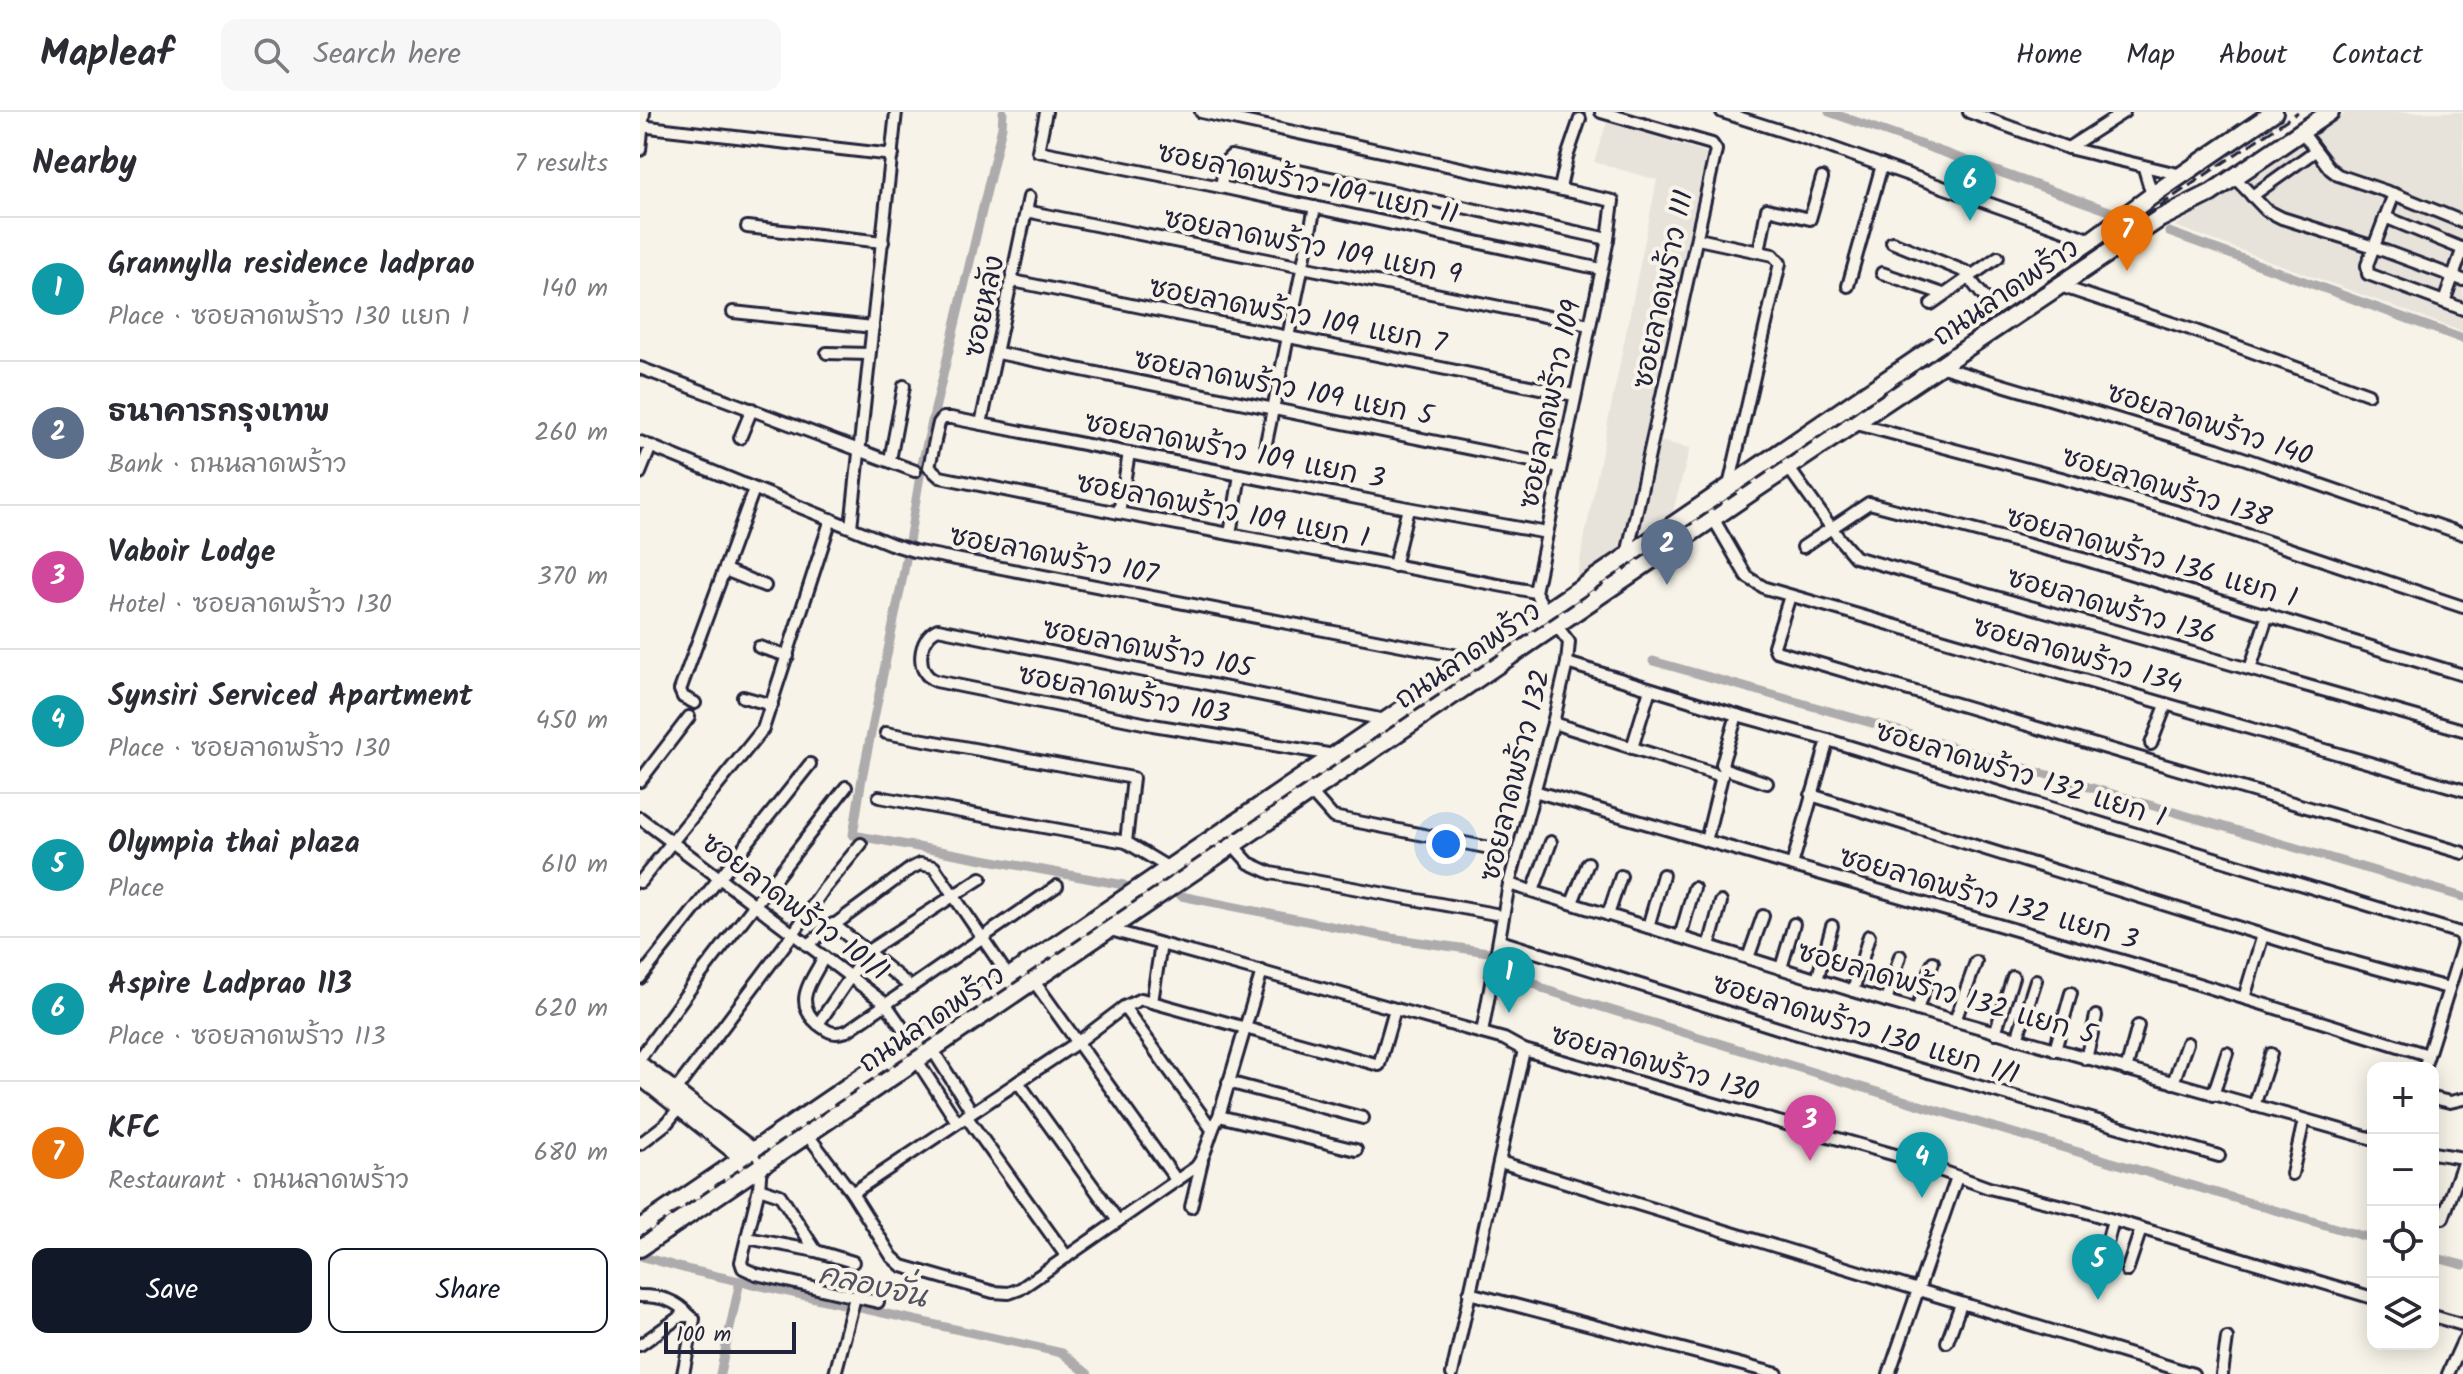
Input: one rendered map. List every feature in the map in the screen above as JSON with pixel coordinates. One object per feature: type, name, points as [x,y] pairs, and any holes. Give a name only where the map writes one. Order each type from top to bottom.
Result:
[{"type":"main road","points":[[2099,235],[2286,121],[2313,112]]},
{"type":"main road","name":"ถนนลาดพร้าว","points":[[1339,762],[1385,720],[1474,659],[1551,618],[1627,557],[2182,175],[2286,121],[2330,112]]},
{"type":"main road","points":[[2159,219],[2286,121]]},
{"type":"main road","name":"ถนนลาดพร้าว","points":[[641,1247],[807,1134],[1009,977],[1169,868],[1322,774],[1551,618],[1713,518],[2159,219],[2198,201],[2235,178],[2286,121]]},
{"type":"main road","name":"ถนนลาดพร้าว","points":[[640,1228],[747,1154],[915,1051],[932,1049],[1310,791],[1322,774]]},
{"type":"street","points":[[640,150],[644,112]]},
{"type":"street","points":[[851,527],[896,112]]},
{"type":"street","points":[[1201,112],[1560,188],[1580,119]]},
{"type":"street","name":"ซอยลาดพร้าว 111","points":[[1601,112],[1715,147],[1716,150],[1627,557]]},
{"type":"street","points":[[1722,112],[2099,235]]},
{"type":"street","points":[[1969,112],[2068,148],[2182,175]]},
{"type":"street","points":[[2068,148],[2124,112]]},
{"type":"street","name":"ซอยลาดพร้าว 109 แยก 11","points":[[1046,115],[1038,151],[1601,269]]},
{"type":"street","points":[[2286,121],[2338,175],[2463,222]]},
{"type":"street","points":[[641,126],[893,155]]},
{"type":"street","points":[[2252,196],[2315,151]]},
{"type":"street","points":[[1221,187],[1225,162],[1231,156],[1608,239]]},
{"type":"street","points":[[1848,286],[1882,165]]},
{"type":"street","points":[[2144,168],[2152,195]]},
{"type":"street","points":[[1759,252],[1767,209],[1810,219],[1822,178]]},
{"type":"street","points":[[2235,178],[2266,210],[2282,218],[2458,278]]},
{"type":"street","name":"ซอยลาดพร้าว 109","points":[[1535,592],[1614,203],[1560,188]]},
{"type":"street","points":[[2394,194],[2367,265],[2368,274],[2463,309]]},
{"type":"street","name":"ซอยหลัง","points":[[981,424],[1029,197]]},
{"type":"street","points":[[1266,443],[1315,207]]},
{"type":"street","name":"ซอยลาดพร้าว 109 แยก 9","points":[[1026,211],[1589,325]]},
{"type":"street","points":[[2385,217],[2463,248],[2458,278],[2444,302]]},
{"type":"street","points":[[747,227],[883,242]]},
{"type":"street","points":[[1698,239],[1773,255],[1780,263],[1729,488]]},
{"type":"street","points":[[1892,242],[1969,276],[1993,308]]},
{"type":"street","points":[[1931,304],[1998,257]]},
{"type":"street","points":[[1882,273],[1943,294]]},
{"type":"street","name":"ซอยลาดพร้าว 109 แยก 7","points":[[1013,281],[1574,395]]},
{"type":"street","points":[[2060,286],[2190,329],[2368,394]]},
{"type":"street","points":[[733,312],[873,327]]},
{"type":"street","points":[[827,353],[869,354]]},
{"type":"street","name":"ซอยลาดพร้าว 109 แยก 5","points":[[998,353],[1560,467]]},
{"type":"street","name":"ซอยลาดพร้าว 140","points":[[1939,366],[2217,449],[2463,534]]},
{"type":"street","points":[[640,368],[915,471]]},
{"type":"street","points":[[890,460],[904,386]]},
{"type":"street","points":[[740,438],[752,409]]},
{"type":"street","name":"ซอยลาดพร้าว 109 แยก 3","points":[[933,444],[936,429],[943,418],[1547,533]]},
{"type":"street","name":"ซอยลาดพร้าว 138","points":[[1853,423],[2188,515],[2463,607]]},
{"type":"street","points":[[640,473],[645,444]]},
{"type":"street","name":"ซอยลาดพร้าว 107","points":[[645,444],[914,551],[1474,659]]},
{"type":"street","name":"ซอยลาดพร้าว 109 แยก 1","points":[[933,444],[929,467],[940,477],[1535,592]]},
{"type":"street","points":[[1119,513],[1129,453]]},
{"type":"street","name":"ซอยลาดพร้าว 136","points":[[1788,467],[1855,557],[2463,730]]},
{"type":"street","points":[[1230,534],[1240,475]]},
{"type":"street","points":[[695,703],[683,697],[680,690],[754,489]]},
{"type":"street","name":"ซอยลาดพร้าว 136 แยก 1","points":[[1803,547],[1869,503],[2083,559],[2463,675]]},
{"type":"street","points":[[1394,566],[1408,508]]},
{"type":"street","name":"ซอยลาดพร้าว 134","points":[[1713,518],[1747,577],[1790,596],[2463,790]]},
{"type":"street","points":[[640,882],[761,733],[831,519]]},
{"type":"street","points":[[725,570],[765,586]]},
{"type":"street","points":[[1535,592],[1551,618]]},
{"type":"street","points":[[1790,596],[1774,646],[1776,651],[2463,853]]},
{"type":"street","points":[[2250,669],[2268,614]]},
{"type":"street","name":"ซอยลาดพร้าว 132","points":[[1482,1033],[1509,884],[1567,663],[1569,642],[1551,618]]},
{"type":"street","name":"ซอยลาดพร้าว 105","points":[[921,659],[928,636],[938,629],[1385,720]]},
{"type":"street","points":[[759,647],[788,656]]},
{"type":"street","name":"ซอยลาดพร้าว 103","points":[[921,659],[922,672],[928,679],[936,681],[1339,762]]},
{"type":"street","name":"ซอยลาดพร้าว 132 แยก 1","points":[[1567,663],[2460,933],[2463,944],[2448,988]]},
{"type":"street","points":[[1632,748],[1650,689]]},
{"type":"street","points":[[743,697],[772,705]]},
{"type":"street","points":[[2151,744],[2166,705]]},
{"type":"street","points":[[1737,715],[1722,764],[1725,769],[1767,783]]},
{"type":"street","points":[[640,781],[689,717]]},
{"type":"street","points":[[1553,723],[1722,776],[1706,841]]},
{"type":"street","points":[[886,733],[1133,778],[1126,842]]},
{"type":"street","points":[[1792,865],[1828,740]]},
{"type":"street","points":[[640,978],[810,764]]},
{"type":"street","points":[[640,1058],[846,787]]},
{"type":"street","points":[[1310,791],[1333,817],[1500,850]]},
{"type":"street","name":"ซอยลาดพร้าว 132 แยก 3","points":[[1534,791],[2130,963],[2428,1055]]},
{"type":"street","points":[[1811,795],[2263,935],[2448,988],[2426,1062]]},
{"type":"street","points":[[879,797],[1126,842],[1169,868]]},
{"type":"street","name":"ซอยลาดพร้าว 101/1","points":[[640,818],[886,1004],[915,1051],[965,1117]]},
{"type":"street","points":[[1533,891],[1551,842]]},
{"type":"street","points":[[675,1091],[824,889],[861,844]]},
{"type":"street","points":[[1232,844],[1249,863],[1271,873],[1495,914]]},
{"type":"street","points":[[1572,903],[1588,863]]},
{"type":"street","points":[[807,945],[920,864],[934,867],[1009,977]]},
{"type":"street","points":[[1648,927],[1663,875]]},
{"type":"street","points":[[1608,915],[1621,876]]},
{"type":"street","points":[[818,1024],[868,951],[981,878]]},
{"type":"street","name":"ซอยลาดพร้าว 132 แยก 5","points":[[1509,884],[1886,1001],[2367,1137]]},
{"type":"street","points":[[824,957],[804,1001],[808,1016],[833,1034],[847,1031],[1057,886]]},
{"type":"street","points":[[1680,937],[1694,888]]},
{"type":"street","points":[[1709,946],[1721,902]]},
{"type":"street","points":[[1748,958],[1763,916]]},
{"type":"street","points":[[833,924],[911,987]]},
{"type":"street","points":[[1781,968],[1794,924]]},
{"type":"street","points":[[1817,980],[1832,926]]},
{"type":"street","name":"ซอยลาดพร้าว 130","points":[[1107,929],[1504,1039],[1524,1050],[1906,1158],[1989,1188],[2113,1220],[2367,1296]]},
{"type":"street","points":[[2244,998],[2263,935]]},
{"type":"street","points":[[1853,991],[1869,936]]},
{"type":"street","points":[[1152,1002],[1161,944]]},
{"type":"street","name":"ซอยลาดพร้าว 130 แยก 1/1","points":[[1499,945],[2219,1156]]},
{"type":"street","points":[[1886,1001],[1900,956]]},
{"type":"street","points":[[1917,1010],[1933,962]]},
{"type":"street","points":[[1955,1021],[1976,962]]},
{"type":"street","points":[[1191,1207],[1211,1128],[1219,1116],[1262,971]]},
{"type":"street","points":[[1995,1033],[2013,977]]},
{"type":"street","points":[[1033,980],[1177,1181]]},
{"type":"street","points":[[2017,1039],[2036,980]]},
{"type":"street","points":[[2055,1050],[2071,993]]},
{"type":"street","points":[[852,1193],[1078,1042],[1124,1007],[1141,999],[1379,1065],[1395,1009]]},
{"type":"street","points":[[1124,1007],[1211,1128]]},
{"type":"street","points":[[2086,1059],[2096,1016]]},
{"type":"street","points":[[2126,1070],[2138,1026]]},
{"type":"street","points":[[2173,1083],[2187,1043]]},
{"type":"street","points":[[932,1049],[965,1117],[1067,1257]]},
{"type":"street","points":[[1452,1374],[1524,1050]]},
{"type":"street","points":[[2213,1095],[2227,1053]]},
{"type":"street","points":[[2254,1106],[2271,1054]]},
{"type":"street","points":[[640,1064],[761,1166],[759,1188],[741,1262],[743,1268],[748,1272],[878,1302]]},
{"type":"street","points":[[640,1077],[747,1154]]},
{"type":"street","points":[[1018,1082],[1118,1221]]},
{"type":"street","points":[[1228,1082],[1363,1118]]},
{"type":"street","points":[[2439,1099],[2450,1102],[2463,1099]]},
{"type":"street","points":[[640,1144],[667,1123],[679,1108]]},
{"type":"street","points":[[1219,1116],[1356,1150]]},
{"type":"street","points":[[2292,1174],[2304,1120]]},
{"type":"street","points":[[807,1134],[852,1193],[892,1257],[902,1266],[993,1292],[1009,1293],[1020,1289],[1177,1181],[1203,1159]]},
{"type":"street","points":[[2439,1154],[2463,1160],[2460,1183],[2443,1218]]},
{"type":"street","points":[[1500,1162],[2193,1374]]},
{"type":"street","points":[[1889,1374],[1957,1177]]},
{"type":"street","points":[[759,1188],[780,1195],[816,1251]]},
{"type":"street","points":[[2105,1251],[2113,1220]]},
{"type":"street","points":[[2127,1271],[2141,1229]]},
{"type":"street","points":[[747,1238],[816,1251],[853,1262]]},
{"type":"street","points":[[1469,1293],[1777,1374]]},
{"type":"street","points":[[640,1296],[660,1297],[678,1303],[686,1316],[694,1319],[683,1374]]},
{"type":"street","points":[[835,1374],[855,1298]]},
{"type":"street","points":[[1947,1342],[1961,1304]]},
{"type":"street","points":[[640,1345],[686,1316]]},
{"type":"street","points":[[2439,1318],[2463,1325]]},
{"type":"street","points":[[2222,1374],[2227,1338]]},
{"type":"street","points":[[2448,1374],[2463,1341]]},
{"type":"shaded area","points":[[2348,112],[2463,112],[2463,332],[2175,226]]},
{"type":"shaded area","points":[[1607,122],[1711,154],[1650,439],[1690,448],[1671,519],[1575,585],[1657,180],[1594,162]]},
{"type":"waterway","points":[[1003,112],[922,464],[853,835],[1124,885]]},
{"type":"waterway","points":[[1829,112],[2115,213]]},
{"type":"waterway","points":[[2169,232],[2463,339]]},
{"type":"waterway","points":[[1653,661],[2463,897]]},
{"type":"waterway","points":[[1181,896],[1391,938],[1495,953],[1517,973],[1546,990],[1939,1111],[2367,1237]]},
{"type":"waterway","name":"คลองจั่น","points":[[640,1256],[690,1270],[1062,1353],[1088,1374]]},
{"type":"waterway","points":[[2439,1259],[2463,1265]]},
{"type":"waterway","points":[[720,1374],[740,1281]]},
{"type":"railway","points":[[640,1237],[2298,112]]},
{"type":"place","name":"Aspire Ladprao 113","points":[[1970,221]]},
{"type":"place","name":"KFC","points":[[2127,271]]},
{"type":"place","name":"ธนาคารกรุงเทพ","points":[[1667,585]]},
{"type":"place","name":"Grannylla residence ladprao","points":[[1509,1013]]},
{"type":"place","name":"Vaboir Lodge","points":[[1810,1161]]},
{"type":"place","name":"Synsiri Serviced Apartment","points":[[1922,1198]]},
{"type":"place","name":"Olympia thai plaza","points":[[2098,1300]]}]
